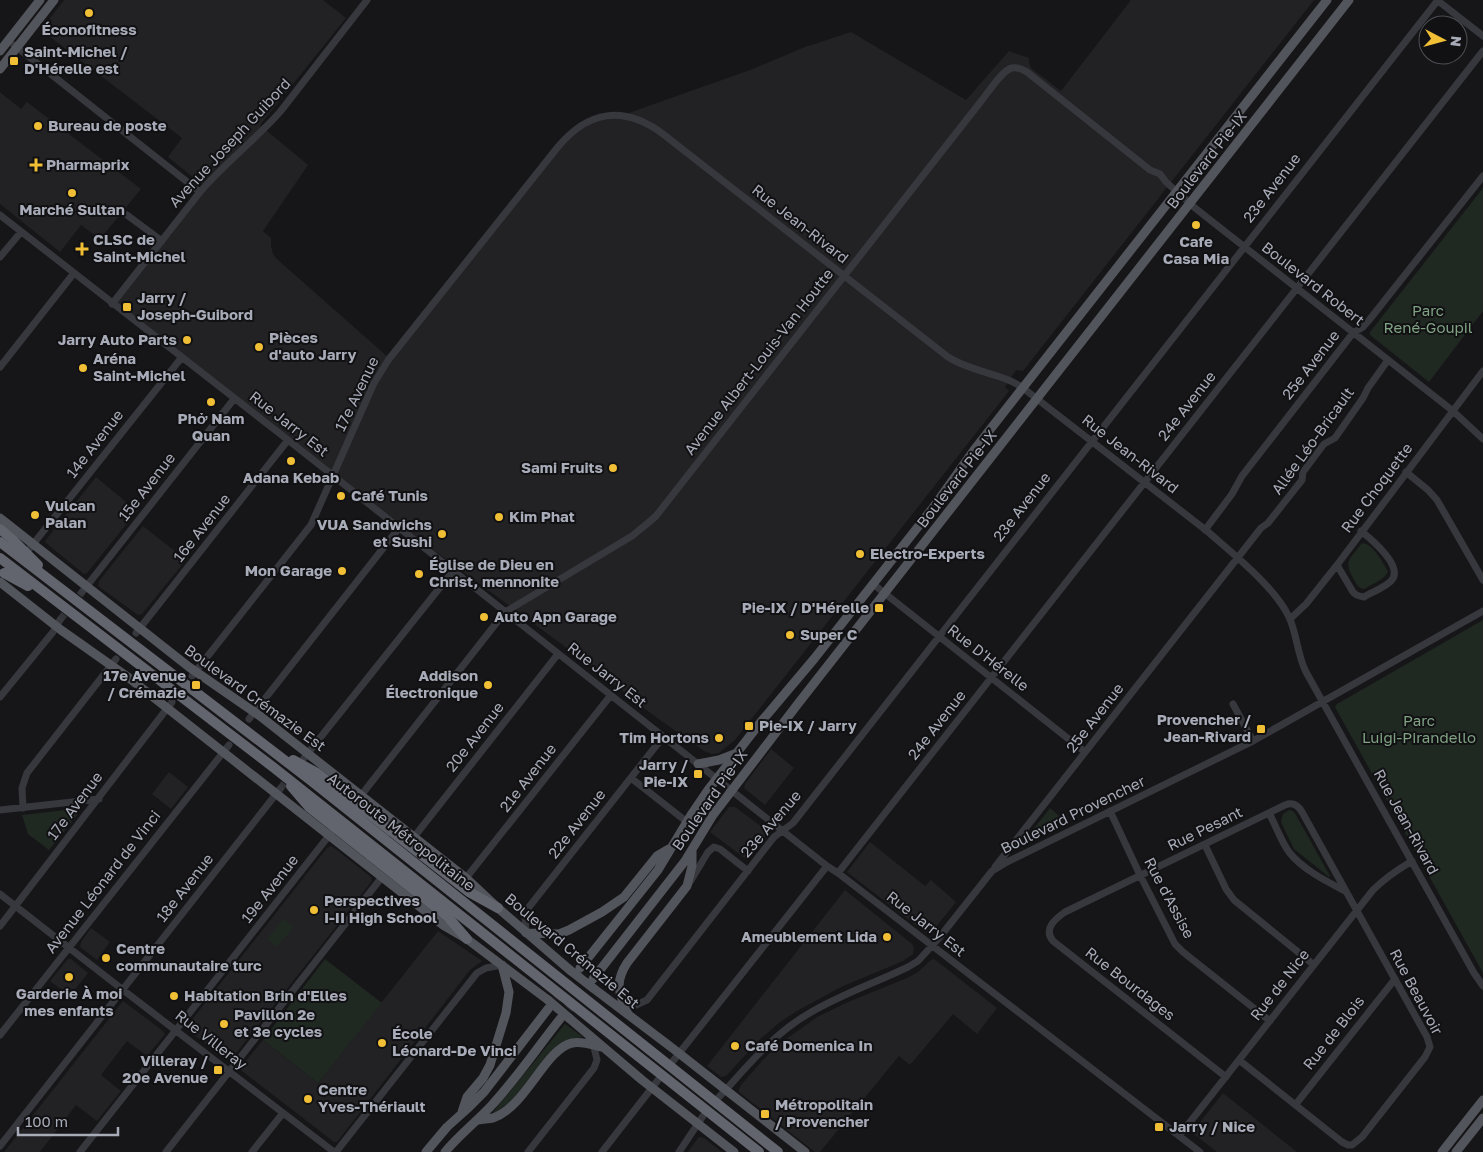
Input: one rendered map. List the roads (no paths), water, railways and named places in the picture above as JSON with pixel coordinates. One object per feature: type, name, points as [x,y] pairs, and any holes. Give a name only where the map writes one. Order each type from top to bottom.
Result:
[{"type":"highway","points":[[0,529],[63,591]]},
{"type":"highway","name":"Autoroute Métropolitaine","points":[[0,542],[264,743],[778,1152]]},
{"type":"highway","name":"Autoroute Métropolitaine","points":[[0,558],[273,767],[759,1152]]},
{"type":"highway","points":[[0,569],[60,604]]},
{"type":"highway","points":[[264,743],[317,773],[468,892],[498,908]]},
{"type":"highway","points":[[273,767],[309,806],[448,917],[467,938]]},
{"type":"main road","points":[[0,51],[40,0]]},
{"type":"main road","points":[[0,69],[54,0]]},
{"type":"main road","name":"Boulevard Pie-IX","points":[[575,970],[646,887],[717,779],[932,509],[974,450],[1327,0]]},
{"type":"main road","name":"Boulevard Pie-IX","points":[[592,983],[685,861],[731,790],[1350,0]]},
{"type":"main road","name":"Boulevard Crémazie Est","points":[[0,518],[84,590],[414,837],[466,878],[526,933],[592,983],[612,1004],[629,1016],[676,1057],[726,1090],[805,1152]]},
{"type":"main road","points":[[2,583],[114,662],[226,748],[443,925],[467,938],[565,1019],[591,1036],[652,1088],[700,1120],[734,1152]]},
{"type":"main road","points":[[698,764],[719,760],[737,753]]},
{"type":"main road","points":[[526,933],[559,934],[602,912],[624,897],[657,856],[672,847]]},
{"type":"main road","points":[[629,1016],[618,989],[622,971],[687,886],[692,866],[692,849]]},
{"type":"main road","points":[[461,1115],[467,1097],[490,1065],[506,1014],[509,992],[502,965]]},
{"type":"main road","points":[[426,1152],[443,1132],[491,1084],[548,1005]]},
{"type":"main road","points":[[445,1152],[500,1095],[565,1019]]},
{"type":"main road","points":[[477,1120],[493,1118],[514,1104],[551,1058],[563,1047],[574,1043],[605,1048]]},
{"type":"main road","points":[[1442,1152],[1483,1100]]},
{"type":"main road","points":[[1456,1152],[1483,1118]]},
{"type":"street","name":"Avenue Joseph Guibord","points":[[112,304],[200,192],[280,112],[368,0]]},
{"type":"street","points":[[1437,0],[1483,36]]},
{"type":"street","name":"23e Avenue","points":[[612,1004],[639,1005],[647,1000],[774,837],[794,821],[1437,0]]},
{"type":"street","points":[[8,41],[200,192]]},
{"type":"street","name":"24e Avenue","points":[[838,873],[1483,51]]},
{"type":"street","name":"Boulevard Robert","points":[[1017,68],[1027,72],[1150,170],[1160,174],[1190,204],[1453,411],[1483,439]]},
{"type":"street","name":"Avenue Albert-Louis-Van Houtte","points":[[505,612],[632,536],[652,520],[1003,73],[1009,69],[1017,68]]},
{"type":"street","name":"Rue Jean-Rivard","points":[[591,120],[609,116],[623,116],[643,121],[653,126],[953,360],[1014,382],[1023,388],[1238,558],[1287,612],[1301,662],[1483,986]]},
{"type":"street","name":"17e Avenue","points":[[194,674],[310,525],[374,383],[389,358],[563,140],[575,129],[591,120]]},
{"type":"street","name":"25e Avenue","points":[[1205,530],[1232,494],[1242,476],[1353,333],[1367,324],[1483,176]]},
{"type":"street","points":[[127,215],[162,241]]},
{"type":"street","name":"Rue Jarry Est","points":[[0,216],[288,440],[827,866],[1200,1152]]},
{"type":"street","points":[[0,257],[21,232]]},
{"type":"street","points":[[0,367],[74,274]]},
{"type":"street","name":"14e Avenue","points":[[32,546],[182,357]]},
{"type":"street","name":"Allée Léo-Bricault","points":[[1238,558],[1302,480],[1303,472],[1324,444],[1335,438],[1364,398],[1368,388],[1388,360]]},
{"type":"street","name":"Rue Choquette","points":[[1290,619],[1306,604],[1483,371]]},
{"type":"street","name":"15e Avenue","points":[[84,590],[234,399]]},
{"type":"street","name":"16e Avenue","points":[[138,631],[288,440]]},
{"type":"street","points":[[1406,472],[1437,500],[1483,580]]},
{"type":"street","points":[[252,716],[399,528]]},
{"type":"street","points":[[1337,564],[1356,595],[1364,597],[1392,580],[1395,575],[1392,564],[1381,549],[1361,531]]},
{"type":"street","name":"25e Avenue","points":[[992,871],[1238,558]]},
{"type":"street","points":[[306,756],[453,571]]},
{"type":"street","name":"Rue D'Hérelle","points":[[873,584],[1085,752]]},
{"type":"street","name":"Boulevard Provencher","points":[[719,1097],[757,1054],[806,1014],[918,961],[992,871],[1023,853],[1253,741],[1483,611]]},
{"type":"street","points":[[359,797],[505,612]]},
{"type":"street","points":[[0,697],[58,623]]},
{"type":"street","name":"20e Avenue","points":[[414,837],[558,654]]},
{"type":"street","points":[[23,808],[22,788],[27,773],[114,662]]},
{"type":"street","name":"21e Avenue","points":[[466,878],[611,695]]},
{"type":"street","points":[[1233,704],[1253,741]]},
{"type":"street","name":"17e Avenue","points":[[0,926],[170,705]]},
{"type":"street","name":"22e Avenue","points":[[526,933],[525,916],[529,907],[663,737]]},
{"type":"street","name":"Avenue Léonard de Vinci","points":[[0,1035],[226,748]]},
{"type":"street","points":[[631,778],[687,822]]},
{"type":"street","name":"18e Avenue","points":[[0,1146],[278,792]]},
{"type":"street","points":[[0,810],[98,799]]},
{"type":"street","name":"Rue Pesant","points":[[1073,908],[1269,813],[1294,804]]},
{"type":"street","name":"Rue Beauvoir","points":[[1294,804],[1302,812],[1427,1037],[1430,1047],[1428,1053],[1362,1137],[1352,1145],[1342,1142],[1296,1104]]},
{"type":"street","name":"Rue d'Assise","points":[[1110,811],[1175,944],[1270,1021]]},
{"type":"street","points":[[1269,813],[1291,854],[1323,880],[1346,892]]},
{"type":"street","name":"19e Avenue","points":[[80,1152],[331,833]]},
{"type":"street","points":[[1205,845],[1226,889],[1234,900],[1314,965]]},
{"type":"street","points":[[687,886],[708,852],[714,847],[721,850],[748,871]]},
{"type":"street","name":"Rue de Nice","points":[[1179,1136],[1356,911],[1382,881],[1412,862]]},
{"type":"street","points":[[676,1057],[827,866]]},
{"type":"street","points":[[166,1152],[382,877]]},
{"type":"street","name":"Rue Villeray","points":[[0,894],[122,990],[335,1152]]},
{"type":"street","name":"Rue Bourdages","points":[[1073,908],[1058,917],[1050,926],[1050,937],[1226,1077]]},
{"type":"street","points":[[335,1152],[477,973],[486,968],[502,965]]},
{"type":"street","name":"Rue de Blois","points":[[1296,1104],[1395,979]]},
{"type":"street","points":[[528,1152],[594,1068],[597,1060],[591,1036]]},
{"type":"street","points":[[1239,1060],[1296,1104]]},
{"type":"street","points":[[602,1152],[658,1080]]},
{"type":"street","points":[[252,1152],[283,1113]]},
{"type":"street","points":[[679,1152],[700,1120]]},
{"type":"tunnel","points":[[60,620],[82,592]]},
{"type":"tunnel","points":[[280,789],[298,766]]},
{"type":"tunnel","points":[[548,1009],[580,969]]},
{"type":"tunnel","points":[[560,1019],[593,979]]},
{"type":"place","name":"Éconofitness","points":[[89,13]]},
{"type":"place","name":"Saint-Michel / D'Hérelle est","points":[[14,61]]},
{"type":"place","name":"Bureau de poste","points":[[38,126]]},
{"type":"place","name":"Pharmaprix","points":[[36,165]]},
{"type":"place","name":"Marché Sultan","points":[[72,193]]},
{"type":"place","name":"Cafe Casa Mia","points":[[1196,225]]},
{"type":"place","name":"CLSC de Saint-Michel","points":[[82,249]]},
{"type":"place","name":"Jarry / Joseph-Guibord","points":[[127,307]]},
{"type":"place","name":"Jarry Auto Parts","points":[[187,340]]},
{"type":"place","name":"Pièces d'auto Jarry","points":[[259,347]]},
{"type":"place","name":"Aréna Saint-Michel","points":[[83,368]]},
{"type":"place","name":"Phở Nam Quan","points":[[211,402]]},
{"type":"place","name":"Adana Kebab","points":[[291,461]]},
{"type":"place","name":"Sami Fruits","points":[[613,468]]},
{"type":"place","name":"Café Tunis","points":[[341,496]]},
{"type":"place","name":"Vulcan Palan","points":[[35,515]]},
{"type":"place","name":"Kim Phat","points":[[499,517]]},
{"type":"place","name":"VUA Sandwichs et Sushi","points":[[442,534]]},
{"type":"place","name":"Electro-Experts","points":[[860,554]]},
{"type":"place","name":"Mon Garage","points":[[342,571]]},
{"type":"place","name":"Église de Dieu en Christ, mennonite","points":[[419,574]]},
{"type":"place","name":"Pie-IX / D'Hérelle","points":[[879,608]]},
{"type":"place","name":"Auto Apn Garage","points":[[484,617]]},
{"type":"place","name":"Super C","points":[[790,635]]},
{"type":"place","name":"17e Avenue / Crémazie","points":[[196,685]]},
{"type":"place","name":"Addison Électronique","points":[[488,685]]},
{"type":"place","name":"Pie-IX / Jarry","points":[[749,726]]},
{"type":"place","name":"Provencher / Jean-Rivard","points":[[1261,729]]},
{"type":"place","name":"Tim Hortons","points":[[719,738]]},
{"type":"place","name":"Jarry / Pie-IX","points":[[698,774]]},
{"type":"place","name":"Perspectives I-II High School","points":[[314,910]]},
{"type":"place","name":"Ameublement Lida","points":[[887,937]]},
{"type":"place","name":"Centre communautaire turc","points":[[106,958]]},
{"type":"place","name":"Garderie À moi mes enfants","points":[[69,977]]},
{"type":"place","name":"Habitation Brin d'Elles","points":[[174,996]]},
{"type":"place","name":"Pavillon 2e et 3e cycles","points":[[224,1024]]},
{"type":"place","name":"École Léonard-De Vinci","points":[[382,1043]]},
{"type":"place","name":"Café Domenica In","points":[[735,1046]]},
{"type":"place","name":"Villeray / 20e Avenue","points":[[218,1070]]},
{"type":"place","name":"Centre Yves-Thériault","points":[[308,1099]]},
{"type":"place","name":"Métropolitain / Provencher","points":[[765,1114]]},
{"type":"place","name":"Jarry / Nice","points":[[1159,1127]]},
{"type":"park label","name":"Parc René-Goupil","points":[[1428,320]]},
{"type":"park label","name":"Parc Luigi-Pirandello","points":[[1419,730]]}]
